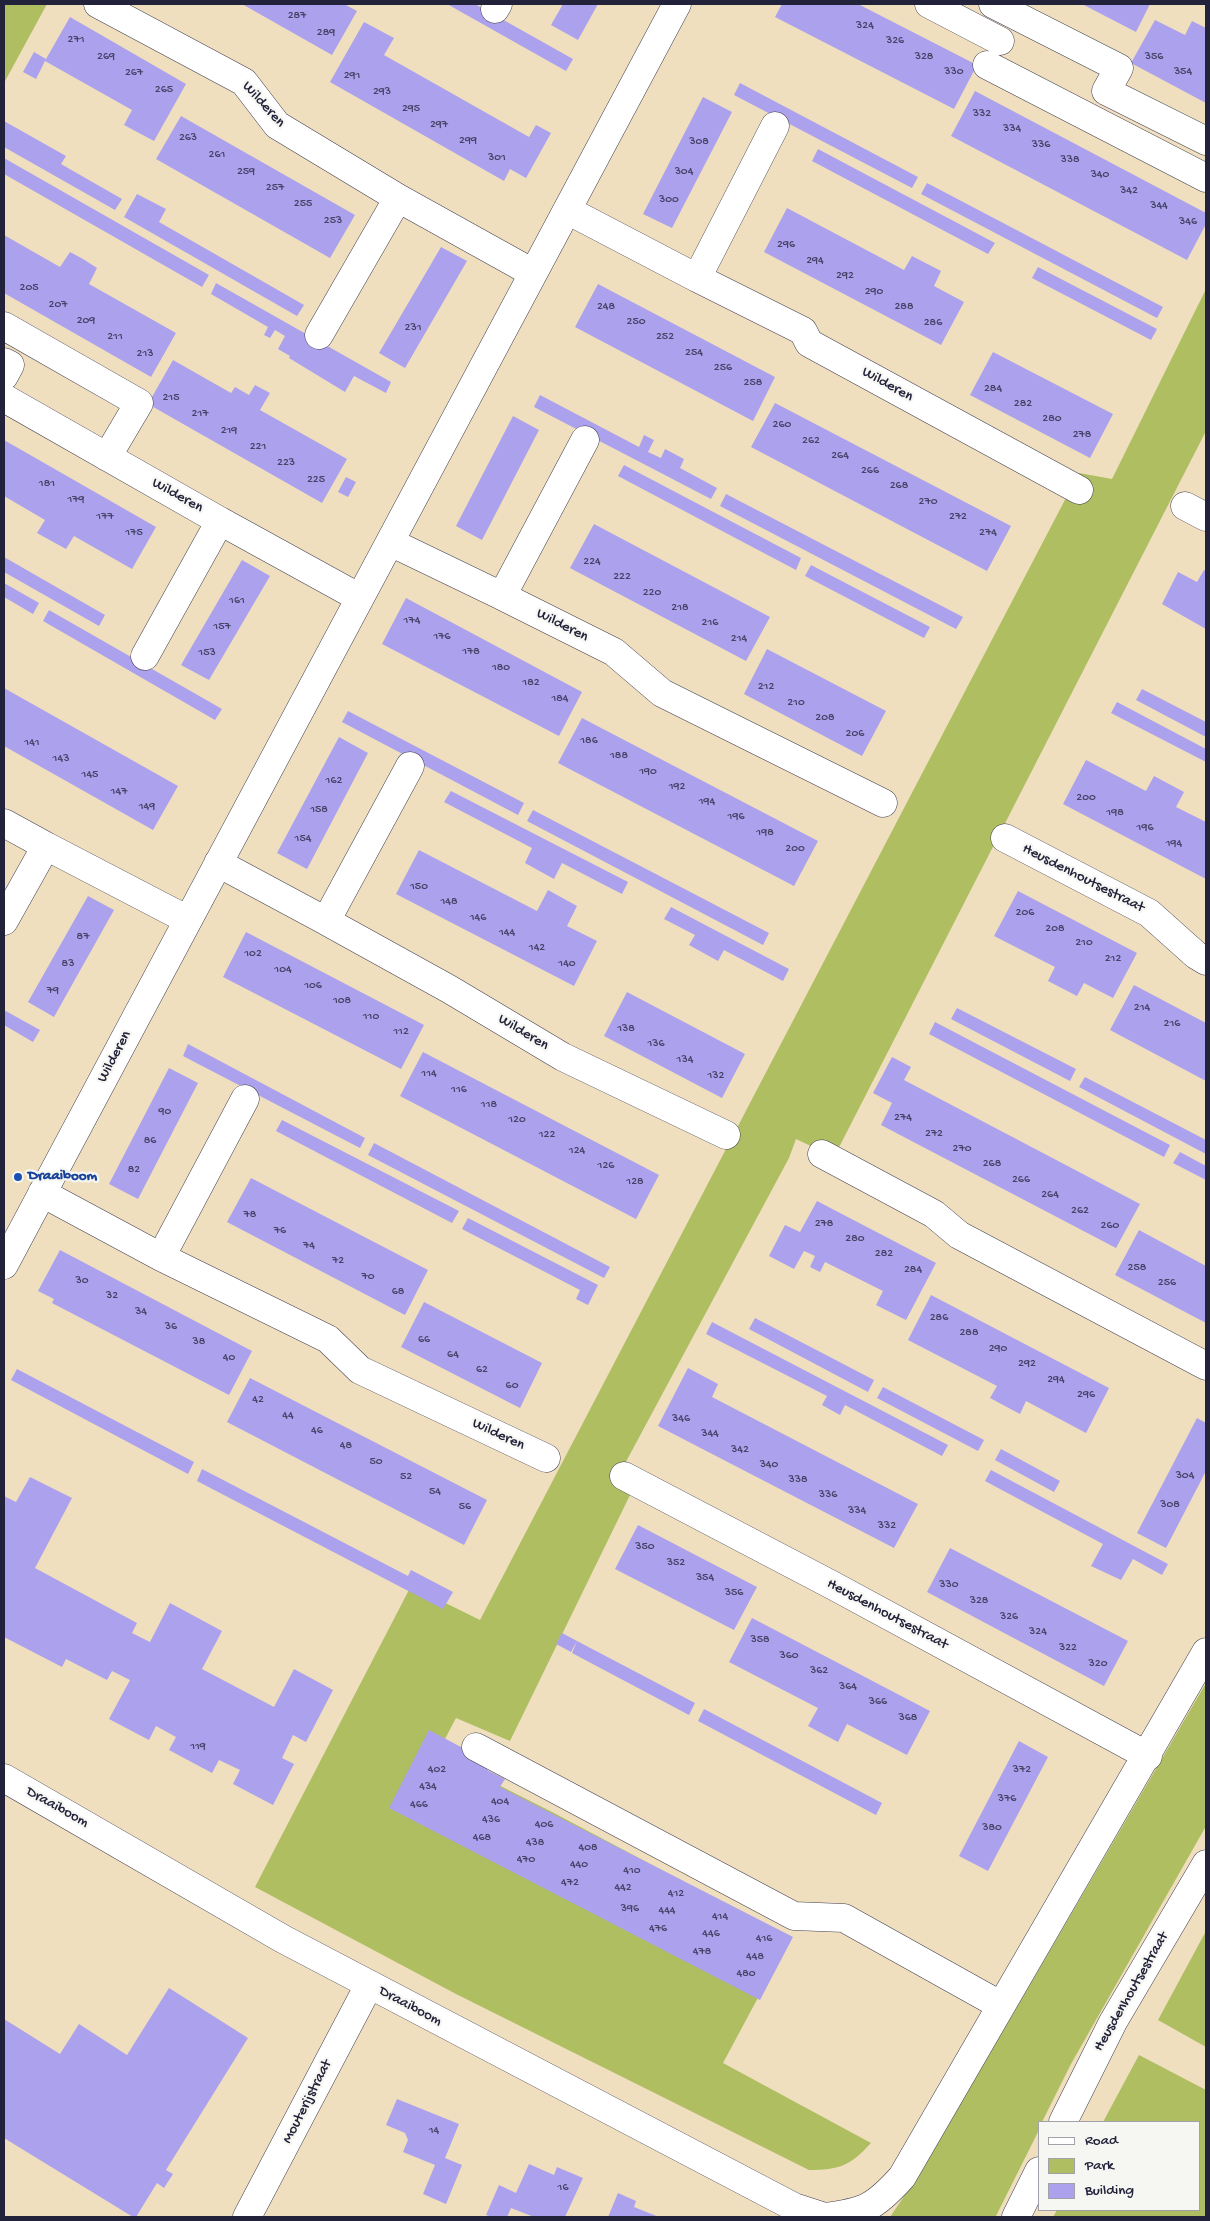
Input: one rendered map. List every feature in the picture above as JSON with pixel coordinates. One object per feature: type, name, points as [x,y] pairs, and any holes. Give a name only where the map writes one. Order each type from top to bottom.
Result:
[{"type":"street","name":"Wilderen","points":[[98,4],[244,82],[277,125],[398,198],[533,273]]},
{"type":"street","name":"Wilderen","points":[[4,1265],[10,1237],[42,1194],[677,4]]},
{"type":"street","points":[[929,4],[1000,41]]},
{"type":"street","points":[[994,4],[1119,68],[1091,118]]},
{"type":"street","points":[[987,64],[1206,178]]},
{"type":"street","points":[[1106,91],[1206,140]]},
{"type":"street","points":[[697,278],[775,126]]},
{"type":"street","points":[[319,335],[398,198]]},
{"type":"street","name":"Wilderen","points":[[567,210],[802,331],[809,343],[1080,490]]},
{"type":"street","points":[[4,326],[139,403],[107,457]]},
{"type":"street","points":[[4,362],[10,365],[4,376]]},
{"type":"street","name":"Wilderen","points":[[4,398],[360,598]]},
{"type":"street","points":[[502,596],[585,440]]},
{"type":"street","name":"Wilderen","points":[[145,656],[220,520]]},
{"type":"street","name":"Wilderen","points":[[390,542],[614,652],[662,693],[883,802]]},
{"type":"street","points":[[326,921],[410,766]]},
{"type":"street","points":[[4,823],[188,920]]},
{"type":"street","name":"Heusdenhoutsestraat","points":[[1005,838],[1149,913],[1196,955],[1206,961]]},
{"type":"street","points":[[4,921],[46,846]]},
{"type":"street","name":"Wilderen","points":[[218,863],[449,988],[563,1057],[726,1135]]},
{"type":"street","points":[[161,1257],[245,1099]]},
{"type":"street","points":[[822,1154],[934,1214],[959,1235],[1206,1366]]},
{"type":"street","name":"Wilderen","points":[[42,1194],[161,1257],[328,1339],[360,1370],[546,1458]]},
{"type":"street","name":"Heusdenhoutsestraat","points":[[624,1476],[832,1585],[1148,1756]]},
{"type":"street","points":[[476,1747],[794,1916],[844,1918],[1000,2005],[1148,1756],[1206,1652]]},
{"type":"street","name":"Draaiboom","points":[[4,1778],[283,1939],[369,1985],[794,2207],[825,2217],[857,2213],[883,2199],[902,2177],[1000,2005]]},
{"type":"street","name":"Heusdenhoutsestraat","points":[[1063,2121],[1113,2022],[1206,1864]]},
{"type":"street","name":"Mouterijstraat","points":[[247,2217],[369,1985]]},
{"type":"street","points":[[1016,2217],[1038,2173]]},
{"type":"green space","points":[[4,4],[47,4],[4,83]]},
{"type":"green space","points":[[1206,289],[1206,431],[834,1157],[796,1139],[789,1158],[614,1484],[631,1493],[510,1741],[456,1718],[437,1754],[552,1812],[790,1938],[723,2063],[871,2143],[850,2162],[836,2168],[809,2170],[456,1994],[255,1887],[411,1586],[480,1620],[1079,473],[1112,479]]},
{"type":"green space","points":[[1206,1683],[1206,1826],[1071,2064],[1042,2121],[1038,2121],[1038,2132],[996,2216],[890,2217],[922,2170]]},
{"type":"green space","points":[[1206,1931],[1206,2047],[1158,2020]]},
{"type":"green space","points":[[1139,2055],[1206,2090],[1206,2217],[1053,2217],[1056,2211],[1200,2211],[1200,2121],[1104,2121]]},
{"type":"building","points":[[242,4],[344,4],[357,11],[332,55]]},
{"type":"building","points":[[447,4],[475,4],[573,59],[566,71]]},
{"type":"building","points":[[563,4],[598,4],[578,40],[551,25]]},
{"type":"building","points":[[782,4],[858,4],[977,65],[954,109],[775,17]]},
{"type":"building","points":[[1082,4],[1150,4],[1136,32]]},
{"type":"building","points":[[70,17],[186,84],[154,141],[124,125],[132,110],[45,61],[36,79],[23,72],[34,52],[46,59]]},
{"type":"building","points":[[1155,20],[1185,35],[1192,21],[1206,28],[1206,103],[1131,63]]},
{"type":"building","points":[[364,22],[394,38],[384,55],[529,137],[536,125],[551,133],[526,178],[510,169],[504,181],[330,82]]},
{"type":"building","points":[[740,83],[918,177],[912,188],[734,95]]},
{"type":"building","points":[[975,91],[1206,213],[1206,224],[1187,260],[951,136]]},
{"type":"building","points":[[703,97],[732,112],[672,228],[643,214]]},
{"type":"building","points":[[181,116],[355,215],[330,258],[156,159]]},
{"type":"building","points":[[4,121],[66,156],[61,164],[122,199],[115,210],[4,147]]},
{"type":"building","points":[[818,149],[995,243],[988,254],[812,161]]},
{"type":"building","points":[[4,158],[209,275],[202,287],[4,174]]},
{"type":"building","points":[[927,183],[1163,307],[1157,318],[921,194]]},
{"type":"building","points":[[137,194],[166,209],[159,222],[304,305],[297,316],[124,217]]},
{"type":"building","points":[[787,208],[904,270],[912,256],[941,271],[934,286],[964,302],[941,345],[764,252]]},
{"type":"building","points":[[4,235],[60,267],[70,252],[83,259],[97,268],[89,284],[176,333],[151,377],[4,293]]},
{"type":"building","points":[[441,247],[467,261],[405,368],[379,353]]},
{"type":"building","points":[[1038,267],[1157,329],[1151,340],[1032,278]]},
{"type":"building","points":[[216,283],[391,382],[386,393],[354,376],[345,392],[289,358],[290,356],[278,349],[285,336],[275,330],[270,338],[264,335],[268,327],[211,294]]},
{"type":"building","points":[[598,284],[775,377],[753,421],[575,327]]},
{"type":"building","points":[[993,352],[1113,414],[1090,458],[970,395]]},
{"type":"building","points":[[173,360],[231,393],[235,387],[249,395],[255,385],[270,393],[260,410],[347,459],[322,503],[148,404]]},
{"type":"building","points":[[540,395],[639,447],[644,435],[654,440],[648,452],[661,458],[665,449],[684,459],[680,468],[717,488],[711,499],[534,407]]},
{"type":"building","points":[[775,403],[1011,526],[987,571],[751,447]]},
{"type":"building","points":[[513,416],[539,430],[482,540],[456,526]]},
{"type":"building","points":[[4,440],[156,527],[132,569],[74,536],[66,549],[37,533],[45,520],[4,496]]},
{"type":"building","points":[[624,465],[801,558],[796,570],[618,476]]},
{"type":"building","points":[[346,477],[356,482],[348,497],[338,492]]},
{"type":"building","points":[[726,494],[963,617],[956,629],[720,506]]},
{"type":"building","points":[[594,524],[770,617],[746,661],[570,568]]},
{"type":"building","points":[[4,557],[105,615],[99,626],[4,572]]},
{"type":"building","points":[[242,560],[270,576],[209,680],[181,665]]},
{"type":"building","points":[[811,565],[930,627],[924,638],[805,576]]},
{"type":"building","points":[[1204,570],[1206,571],[1206,629],[1162,604],[1178,572],[1197,582]]},
{"type":"building","points":[[4,583],[39,603],[33,614],[4,597]]},
{"type":"building","points":[[406,598],[582,692],[559,736],[382,644]]},
{"type":"building","points":[[49,610],[222,709],[215,720],[43,621]]},
{"type":"building","points":[[767,649],[886,711],[862,756],[744,694]]},
{"type":"building","points":[[4,688],[178,786],[153,830],[4,746]]},
{"type":"building","points":[[1142,689],[1206,722],[1206,737],[1136,700]]},
{"type":"building","points":[[1117,702],[1206,749],[1206,762],[1111,713]]},
{"type":"building","points":[[348,711],[524,803],[518,815],[342,722]]},
{"type":"building","points":[[582,718],[818,841],[794,886],[558,763]]},
{"type":"building","points":[[339,737],[368,753],[307,869],[277,853]]},
{"type":"building","points":[[1086,760],[1146,791],[1154,776],[1184,792],[1176,807],[1206,822],[1206,879],[1063,804]]},
{"type":"building","points":[[451,791],[628,882],[622,894],[562,863],[554,879],[525,863],[532,848],[444,802]]},
{"type":"building","points":[[533,810],[769,933],[763,945],[527,821]]},
{"type":"building","points":[[419,850],[537,911],[548,890],[577,906],[567,926],[597,941],[574,986],[396,894]]},
{"type":"building","points":[[1018,891],[1137,953],[1113,998],[1084,983],[1077,996],[1048,981],[1055,967],[994,936]]},
{"type":"building","points":[[88,896],[114,910],[54,1017],[28,1002]]},
{"type":"building","points":[[671,907],[789,969],[783,981],[724,950],[718,961],[689,945],[695,935],[664,919]]},
{"type":"building","points":[[246,932],[424,1025],[401,1069],[223,977]]},
{"type":"building","points":[[1134,985],[1206,1023],[1206,1081],[1110,1030]]},
{"type":"building","points":[[627,992],[745,1054],[722,1098],[604,1036]]},
{"type":"building","points":[[957,1008],[1076,1069],[1070,1081],[951,1019]]},
{"type":"building","points":[[4,1010],[40,1030],[33,1042],[4,1025]]},
{"type":"building","points":[[935,1022],[1170,1145],[1164,1157],[929,1034]]},
{"type":"building","points":[[188,1044],[365,1138],[360,1148],[183,1056]]},
{"type":"building","points":[[423,1052],[659,1175],[636,1219],[400,1096]]},
{"type":"building","points":[[892,1057],[911,1067],[904,1080],[1140,1204],[1116,1248],[881,1125],[892,1103],[873,1093]]},
{"type":"building","points":[[169,1068],[198,1083],[138,1199],[109,1184]]},
{"type":"building","points":[[1085,1077],[1206,1140],[1206,1154],[1079,1087]]},
{"type":"building","points":[[282,1120],[459,1211],[452,1223],[276,1131]]},
{"type":"building","points":[[374,1143],[610,1267],[604,1278],[368,1155]]},
{"type":"building","points":[[1180,1152],[1206,1166],[1206,1180],[1173,1163]]},
{"type":"building","points":[[251,1178],[428,1270],[405,1315],[227,1222]]},
{"type":"building","points":[[817,1201],[936,1263],[906,1320],[876,1305],[883,1291],[825,1262],[820,1272],[810,1267],[815,1256],[804,1251],[794,1269],[769,1256],[785,1225],[800,1232]]},
{"type":"building","points":[[468,1218],[598,1285],[588,1305],[576,1299],[580,1290],[462,1229]]},
{"type":"building","points":[[1139,1230],[1206,1266],[1206,1323],[1115,1275]]},
{"type":"building","points":[[60,1250],[252,1351],[229,1395],[52,1303],[54,1299],[38,1291]]},
{"type":"building","points":[[931,1295],[1109,1388],[1086,1433],[1026,1401],[1020,1414],[990,1398],[997,1386],[908,1340]]},
{"type":"building","points":[[424,1302],[542,1363],[520,1408],[401,1347]]},
{"type":"building","points":[[755,1318],[874,1380],[868,1392],[749,1329]]},
{"type":"building","points":[[712,1322],[948,1445],[942,1456],[845,1405],[840,1415],[822,1405],[827,1396],[706,1334]]},
{"type":"building","points":[[688,1368],[718,1384],[712,1397],[918,1504],[894,1548],[658,1426]]},
{"type":"building","points":[[17,1369],[194,1462],[188,1474],[11,1380]]},
{"type":"building","points":[[250,1378],[487,1500],[464,1545],[227,1422]]},
{"type":"building","points":[[883,1387],[984,1440],[978,1451],[877,1398]]},
{"type":"building","points":[[1197,1418],[1206,1423],[1206,1471],[1166,1548],[1137,1533]]},
{"type":"building","points":[[1001,1449],[1060,1481],[1054,1492],[995,1460]]},
{"type":"building","points":[[202,1469],[408,1576],[411,1570],[453,1592],[443,1609],[197,1481]]},
{"type":"building","points":[[991,1470],[1168,1564],[1162,1575],[1133,1559],[1121,1580],[1091,1566],[1103,1544],[985,1481]]},
{"type":"building","points":[[30,1477],[72,1498],[35,1568],[137,1623],[132,1633],[150,1642],[170,1603],[222,1631],[202,1669],[274,1707],[294,1669],[333,1690],[306,1742],[293,1735],[282,1758],[294,1764],[273,1805],[233,1784],[240,1770],[219,1760],[212,1773],[169,1750],[176,1737],[156,1726],[149,1740],[109,1719],[130,1680],[112,1671],[107,1680],[66,1659],[62,1667],[4,1637],[4,1496],[16,1502]]},
{"type":"building","points":[[638,1525],[757,1587],[734,1630],[615,1569]]},
{"type":"building","points":[[950,1548],[1128,1641],[1104,1686],[927,1592]]},
{"type":"building","points":[[752,1618],[930,1711],[907,1755],[847,1724],[838,1742],[808,1726],[818,1708],[729,1662]]},
{"type":"building","points":[[562,1633],[577,1641],[571,1652],[556,1644]]},
{"type":"building","points":[[577,1641],[695,1703],[689,1715],[572,1653]]},
{"type":"building","points":[[704,1709],[882,1803],[876,1815],[698,1721]]},
{"type":"building","points":[[429,1730],[491,1763],[487,1770],[505,1779],[500,1787],[793,1937],[760,2000],[389,1808]]},
{"type":"building","points":[[1019,1741],[1048,1757],[988,1871],[959,1856]]},
{"type":"building","points":[[169,1988],[248,2038],[166,2170],[173,2174],[164,2188],[157,2183],[136,2217],[133,2217],[4,2138],[4,2019],[60,2054],[79,2024],[127,2055]]},
{"type":"building","points":[[397,2099],[459,2124],[445,2158],[462,2165],[446,2204],[423,2194],[435,2165],[403,2152],[408,2140],[405,2133],[386,2125]]},
{"type":"building","points":[[529,2164],[554,2175],[557,2167],[583,2178],[565,2217],[534,2217],[511,2208],[507,2217],[486,2215],[499,2185],[516,2193]]},
{"type":"building","points":[[618,2193],[636,2201],[634,2207],[659,2217],[608,2217]]},
{"type":"place","name":"Draaiboom","points":[[18,1177]]}]
